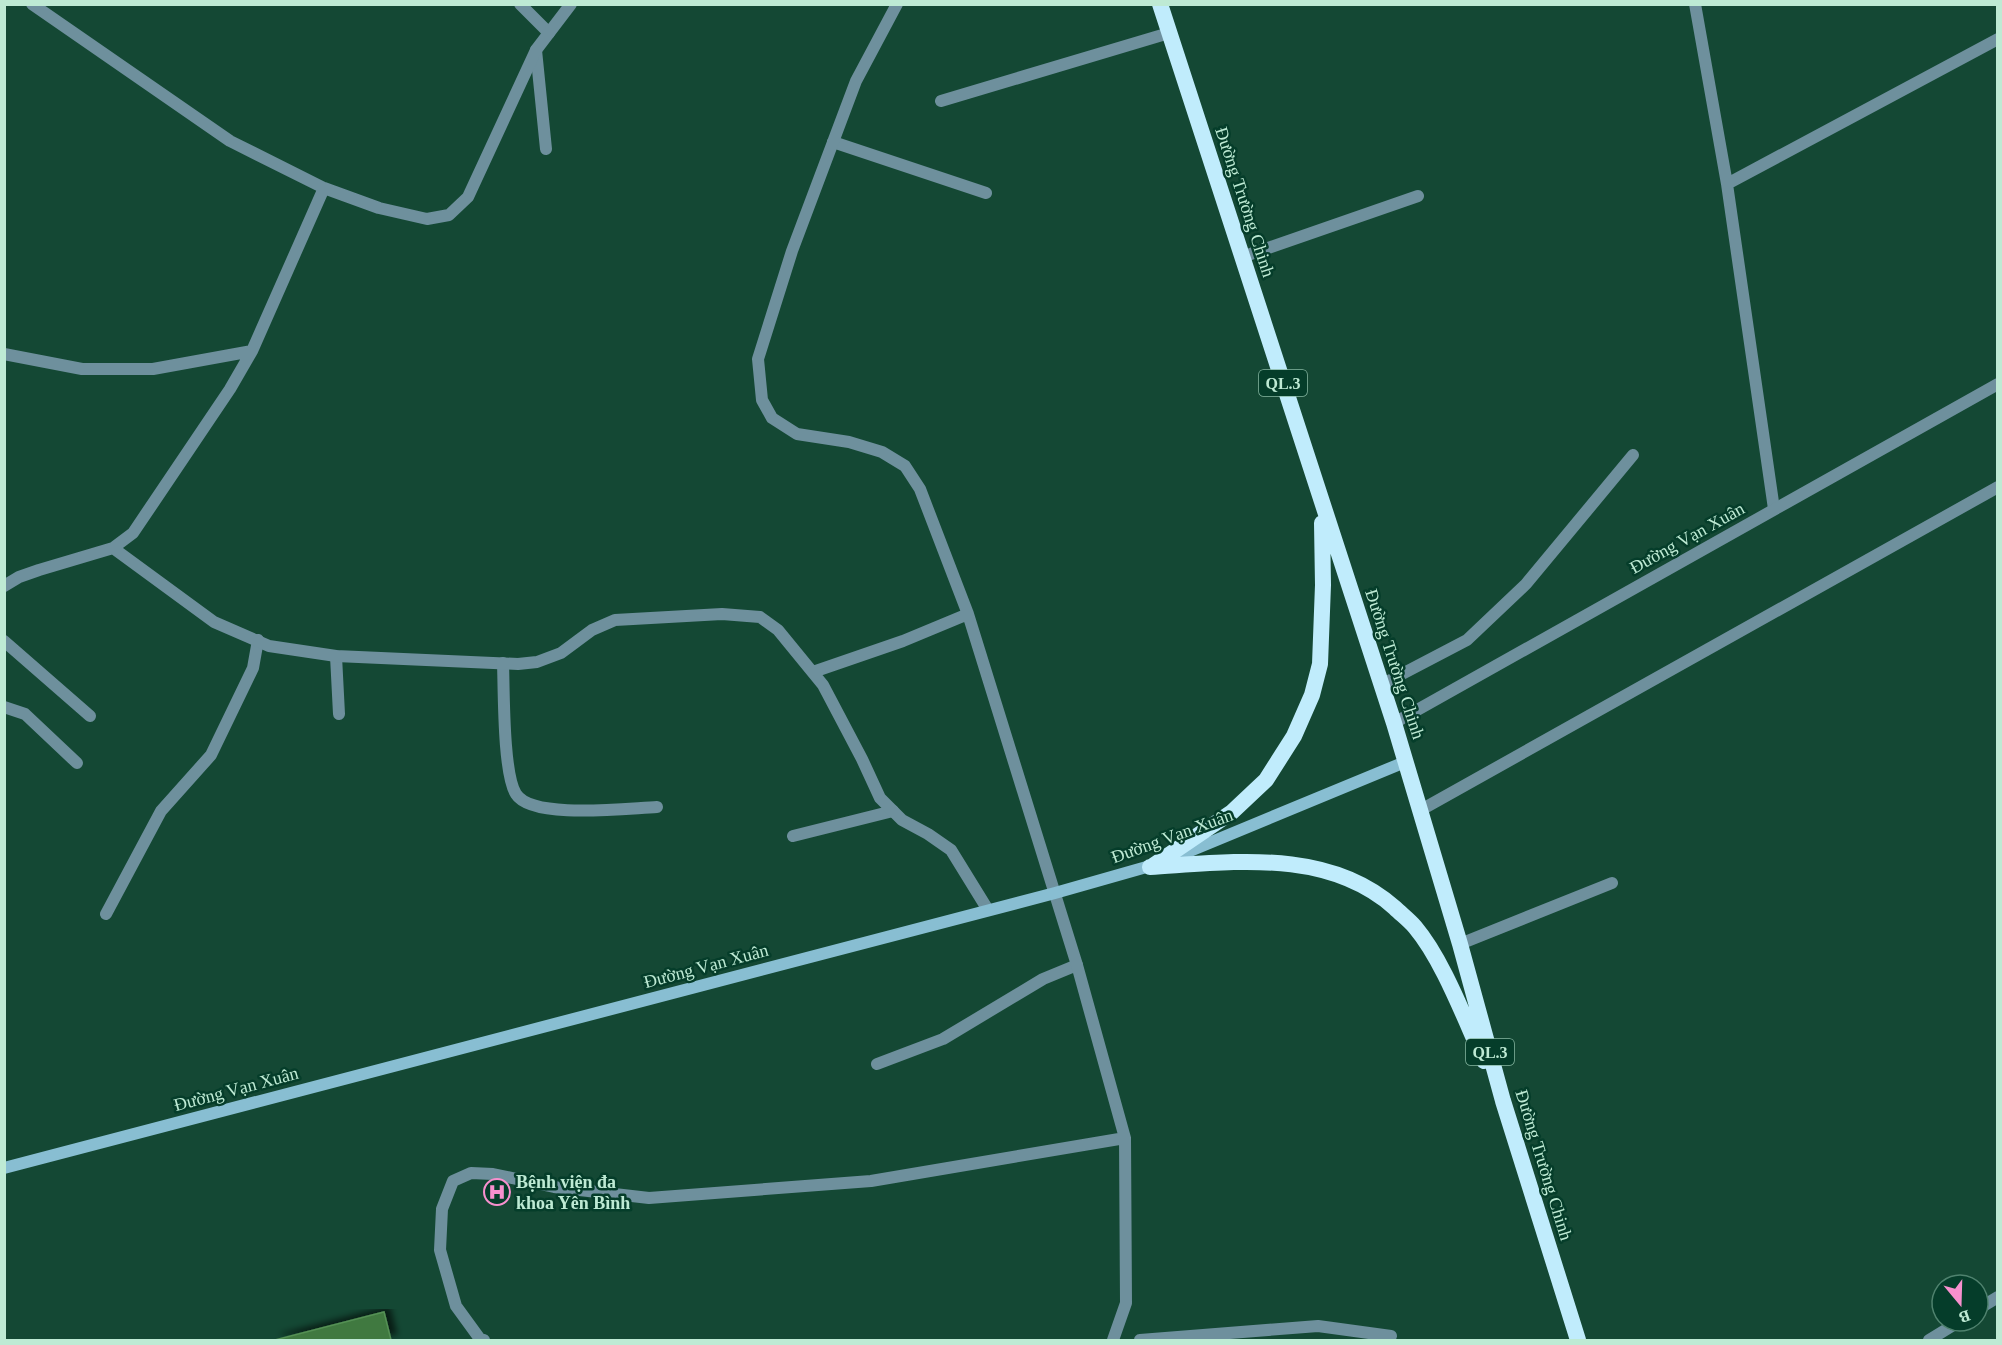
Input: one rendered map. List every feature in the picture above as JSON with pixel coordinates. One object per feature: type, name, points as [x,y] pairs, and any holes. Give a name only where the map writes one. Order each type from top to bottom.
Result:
[{"type":"highway","name":"Đường Trường Chinh","points":[[1160,4],[1395,723],[1503,1101],[1578,1341]]},
{"type":"highway","points":[[1150,867],[1232,812],[1266,780],[1294,736],[1312,695],[1320,664],[1323,585],[1322,504]]},
{"type":"highway","points":[[1150,867],[1273,862],[1321,868],[1355,881],[1381,896],[1415,926],[1438,963],[1503,1101]]},
{"type":"main road","name":"Đường Vạn Xuân","points":[[4,1168],[1150,867],[1405,762]]},
{"type":"street","points":[[32,4],[230,141],[324,189],[379,208],[427,219],[449,215],[468,196],[536,50],[571,4]]},
{"type":"street","points":[[897,4],[856,81],[792,251],[758,359],[762,400],[772,418],[797,434],[849,442],[882,452],[905,466],[920,489],[968,614],[1077,965],[1125,1138],[1126,1303],[1113,1341]]},
{"type":"street","points":[[1695,4],[1727,184],[1774,509]]},
{"type":"street","points":[[521,5],[549,33]]},
{"type":"street","points":[[941,101],[1169,33]]},
{"type":"street","points":[[1727,184],[1998,39]]},
{"type":"street","points":[[536,50],[546,149]]},
{"type":"street","points":[[833,142],[986,193]]},
{"type":"street","points":[[4,586],[19,577],[39,570],[113,548],[133,532],[230,389],[252,351],[324,189]]},
{"type":"street","points":[[1242,257],[1418,196]]},
{"type":"street","points":[[4,354],[82,369],[153,369],[252,351]]},
{"type":"street","name":"Đường Vạn Xuân","points":[[1395,723],[1998,384]]},
{"type":"street","points":[[1381,685],[1467,640],[1526,584],[1633,455]]},
{"type":"street","points":[[1419,811],[1998,487]]},
{"type":"street","points":[[113,548],[214,621],[269,646],[336,656],[518,664],[537,662],[561,653],[591,630],[615,620],[722,614],[760,617],[778,630],[823,685],[880,798],[902,820],[951,850],[988,910]]},
{"type":"street","points":[[813,672],[968,614]]},
{"type":"street","points":[[106,914],[161,812],[211,755],[253,668],[258,640]]},
{"type":"street","points":[[4,641],[90,716]]},
{"type":"street","points":[[336,656],[339,714]]},
{"type":"street","points":[[502,663],[509,770],[516,794],[528,804],[567,812],[657,807]]},
{"type":"street","points":[[4,707],[25,714],[77,763]]},
{"type":"street","points":[[793,836],[892,811]]},
{"type":"street","points":[[1460,945],[1612,884]]},
{"type":"street","points":[[877,1064],[944,1039],[1043,979],[1077,965]]},
{"type":"street","points":[[484,1341],[480,1339],[456,1306],[440,1250],[442,1209],[453,1181],[471,1173],[493,1174],[554,1187],[649,1198],[871,1180],[1125,1138]]},
{"type":"street","points":[[1140,1341],[1318,1326],[1391,1336]]},
{"type":"building","points":[[384,1312],[391,1340],[275,1340]]},
{"type":"place","name":"Bệnh viện đa khoa Yên Bình","points":[[497,1192]]}]
